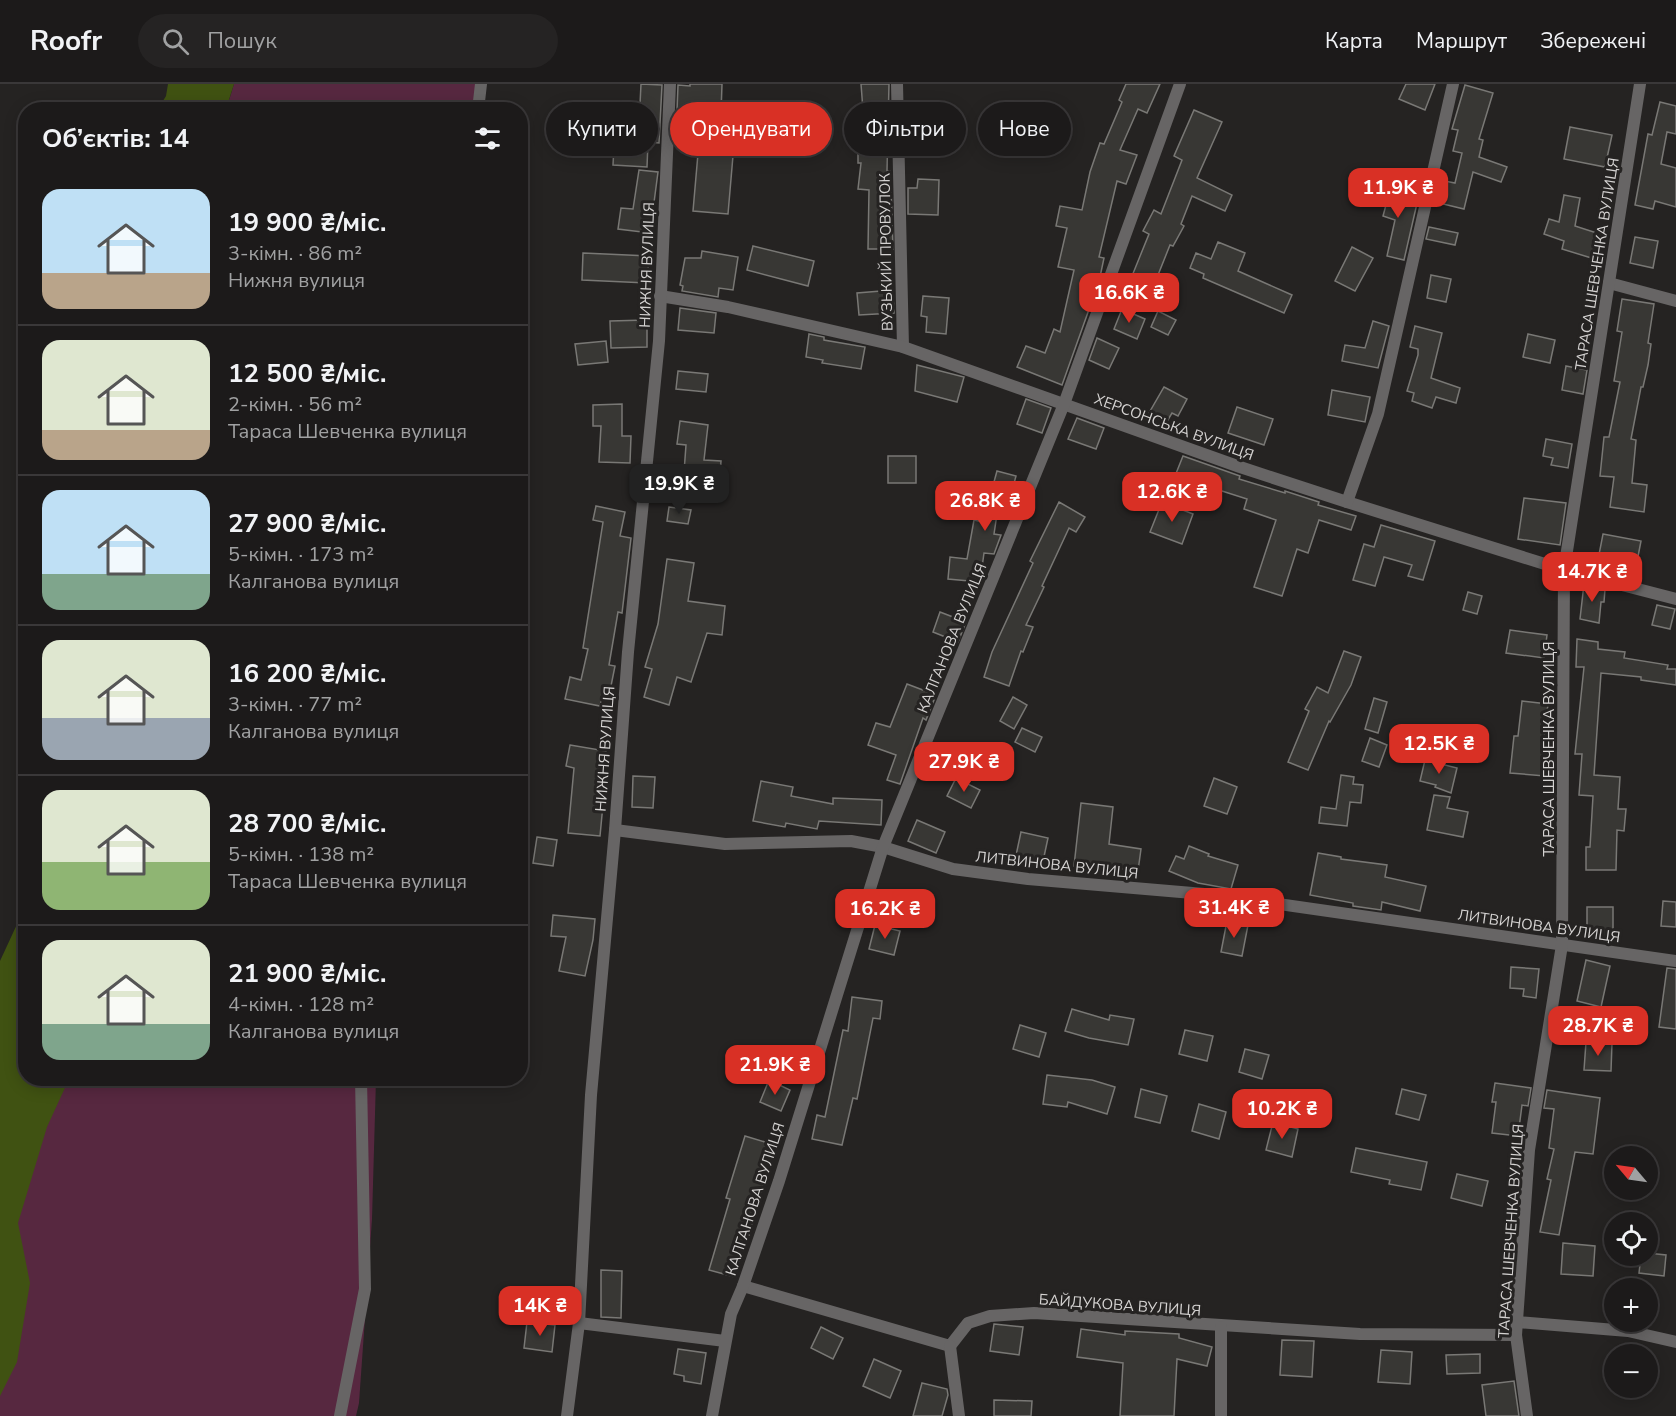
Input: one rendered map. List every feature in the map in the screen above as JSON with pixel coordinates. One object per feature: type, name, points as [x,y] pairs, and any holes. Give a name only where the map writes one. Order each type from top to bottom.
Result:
[{"type":"street","points":[[479,102],[481,84]]},
{"type":"street","name":"НИЖНЯ ВУЛИЦЯ","points":[[567,1416],[579,1323],[591,1095],[615,830],[628,652],[659,341],[670,84]]},
{"type":"street","name":"ВУЗЬКИЙ ПРОВУЛОК","points":[[897,84],[903,347]]},
{"type":"street","name":"КАЛГАНОВА ВУЛИЦЯ","points":[[712,1416],[724,1341],[731,1314],[779,1181],[883,847],[1064,404],[1180,84]]},
{"type":"street","points":[[1347,502],[1378,414],[1453,84]]},
{"type":"street","name":"ТАРАСА ШЕВЧЕНКА ВУЛИЦЯ","points":[[1527,1416],[1516,1335],[1529,1150],[1563,945],[1564,570],[1640,84]]},
{"type":"street","points":[[1609,283],[1676,301]]},
{"type":"street","name":"ХЕРСОНСЬКА ВУЛИЦЯ","points":[[660,296],[728,307],[903,347],[1240,467],[1347,502],[1564,570],[1676,599]]},
{"type":"street","name":"ЛИТВИНОВА ВУЛИЦЯ","points":[[615,830],[725,844],[851,841],[883,847],[964,870],[1028,879],[1216,895],[1676,961]]},
{"type":"street","points":[[340,1416],[366,1288],[361,1086]]},
{"type":"street","points":[[743,1286],[950,1346],[960,1416]]},
{"type":"street","name":"БАЙДУКОВА ВУЛИЦЯ","points":[[950,1346],[968,1323],[990,1316],[1034,1313],[1221,1327],[1360,1334],[1516,1335]]},
{"type":"street","points":[[1517,1322],[1628,1331],[1676,1342]]},
{"type":"street","points":[[579,1323],[724,1341]]},
{"type":"street","points":[[1221,1327],[1221,1416]]},
{"type":"shaded area","points":[[168,84],[234,84],[228,102],[162,102]]},
{"type":"shaded area","points":[[234,84],[481,84],[480,102],[228,102]]},
{"type":"shaded area","points":[[18,922],[18,1086],[66,1086],[47,1127],[18,1223],[30,1283],[17,1362],[0,1396],[0,961]]},
{"type":"shaded area","points":[[23,1086],[376,1086],[372,1219],[359,1403],[356,1416],[0,1416],[0,1151]]},
{"type":"building","points":[[641,84],[662,85],[659,143],[658,102],[640,102]]},
{"type":"building","points":[[690,84],[722,84],[721,102],[677,102],[678,85],[690,86]]},
{"type":"building","points":[[861,84],[889,84],[889,102],[862,102]]},
{"type":"building","points":[[1126,84],[1160,84],[1147,113],[1138,109],[1120,150],[1137,155],[1126,184],[1117,181],[1099,257],[1104,258],[1100,277],[1098,276],[1092,301],[1062,385],[1017,367],[1026,346],[1045,353],[1054,329],[1060,332],[1074,270],[1058,267],[1067,228],[1056,226],[1060,206],[1082,210],[1090,172],[1100,143],[1104,144],[1122,102],[1119,100]]},
{"type":"building","points":[[1406,84],[1435,84],[1425,110],[1399,99]]},
{"type":"building","points":[[1465,85],[1493,93],[1479,139],[1483,140],[1479,157],[1507,167],[1501,182],[1473,172],[1464,209],[1439,203],[1445,181],[1455,183],[1462,153],[1453,151],[1458,130],[1452,129]]},
{"type":"building","points":[[1660,102],[1676,106],[1676,134],[1667,132],[1661,164],[1676,168],[1676,207],[1655,201],[1653,209],[1635,205],[1648,134],[1652,135]]},
{"type":"building","points":[[1194,110],[1222,122],[1197,178],[1232,195],[1225,211],[1192,196],[1181,224],[1184,226],[1173,246],[1170,245],[1154,285],[1132,276],[1149,234],[1143,231],[1154,210],[1161,214],[1182,160],[1174,156]]},
{"type":"building","points":[[1570,127],[1612,135],[1605,167],[1564,159]]},
{"type":"building","points":[[613,156],[647,156],[647,167],[613,165]]},
{"type":"building","points":[[698,156],[733,156],[728,214],[693,211]]},
{"type":"building","points":[[858,156],[887,156],[893,249],[868,249],[869,190],[858,189],[861,163],[858,163]]},
{"type":"building","points":[[639,170],[658,172],[650,233],[618,229],[621,208],[633,209]]},
{"type":"building","points":[[918,179],[939,180],[938,215],[908,214],[908,188],[917,188]]},
{"type":"building","points":[[1376,187],[1418,199],[1404,260],[1387,256],[1395,220],[1383,216],[1386,205],[1372,201]]},
{"type":"building","points":[[1564,195],[1580,198],[1575,226],[1606,236],[1598,260],[1562,249],[1564,241],[1544,234],[1549,219],[1559,222]]},
{"type":"building","points":[[1429,227],[1458,233],[1455,245],[1426,239]]},
{"type":"building","points":[[1635,237],[1658,241],[1653,268],[1630,263]]},
{"type":"building","points":[[1218,242],[1245,253],[1238,271],[1292,295],[1284,313],[1203,278],[1204,274],[1190,268],[1196,253],[1211,259]]},
{"type":"building","points":[[753,246],[814,261],[808,286],[747,270]]},
{"type":"building","points":[[1352,247],[1373,258],[1355,291],[1335,281]]},
{"type":"building","points":[[702,251],[738,257],[733,290],[719,288],[718,297],[682,291],[683,286],[680,285],[685,258],[701,258]]},
{"type":"building","points":[[583,253],[649,256],[647,283],[582,280]]},
{"type":"building","points":[[1431,275],[1451,279],[1446,302],[1427,298]]},
{"type":"building","points":[[893,290],[894,313],[859,315],[857,293]]},
{"type":"building","points":[[923,296],[949,298],[946,334],[926,332],[927,317],[921,316]]},
{"type":"building","points":[[1622,299],[1654,304],[1648,343],[1651,344],[1648,365],[1643,387],[1641,387],[1631,439],[1636,440],[1632,483],[1647,485],[1644,512],[1610,507],[1614,477],[1600,476],[1604,437],[1609,437],[1620,382],[1614,381],[1622,332],[1617,331]]},
{"type":"building","points":[[680,308],[716,313],[714,333],[678,330]]},
{"type":"building","points":[[1122,309],[1145,319],[1137,339],[1114,329]]},
{"type":"building","points":[[1158,311],[1176,320],[1168,335],[1151,327]]},
{"type":"building","points":[[647,320],[647,347],[611,348],[610,321]]},
{"type":"building","points":[[1373,321],[1389,326],[1378,368],[1342,361],[1345,345],[1365,348]]},
{"type":"building","points":[[1415,326],[1442,333],[1431,378],[1460,388],[1456,403],[1436,397],[1432,408],[1412,401],[1414,393],[1407,391],[1418,355],[1418,349],[1410,347]]},
{"type":"building","points":[[809,334],[824,337],[824,340],[865,347],[861,369],[822,363],[823,360],[806,357]]},
{"type":"building","points":[[1528,334],[1555,340],[1550,363],[1523,357]]},
{"type":"building","points":[[1097,338],[1119,348],[1109,369],[1089,360]]},
{"type":"building","points":[[606,341],[608,362],[578,365],[575,344]]},
{"type":"building","points":[[917,365],[964,377],[957,402],[915,391]]},
{"type":"building","points":[[1566,366],[1587,370],[1583,394],[1562,390]]},
{"type":"building","points":[[678,371],[708,374],[706,392],[676,389]]},
{"type":"building","points":[[1164,387],[1187,399],[1178,416],[1172,413],[1166,423],[1149,413]]},
{"type":"building","points":[[1332,390],[1370,397],[1365,422],[1328,415]]},
{"type":"building","points":[[1026,399],[1051,408],[1042,433],[1017,424]]},
{"type":"building","points":[[622,404],[622,436],[631,436],[630,463],[599,462],[601,426],[593,426],[593,405]]},
{"type":"building","points":[[1237,407],[1273,419],[1264,445],[1228,433]]},
{"type":"building","points":[[1077,418],[1104,428],[1096,449],[1068,439]]},
{"type":"building","points":[[680,421],[708,425],[704,460],[721,461],[719,488],[683,486],[686,445],[677,444]]},
{"type":"building","points":[[1546,439],[1572,444],[1568,468],[1551,465],[1553,458],[1543,456]]},
{"type":"building","points":[[888,456],[916,456],[916,483],[888,483]]},
{"type":"building","points":[[1183,456],[1240,476],[1239,479],[1285,493],[1285,491],[1319,502],[1318,505],[1356,516],[1351,530],[1319,520],[1308,553],[1297,549],[1282,596],[1254,587],[1276,520],[1244,509],[1247,499],[1175,476]]},
{"type":"building","points":[[997,471],[1016,476],[1013,487],[1020,489],[1014,505],[999,501],[994,534],[1001,535],[994,554],[984,553],[980,582],[948,579],[950,557],[967,559],[974,520],[983,522]]},
{"type":"building","points":[[1524,498],[1566,503],[1560,545],[1518,539]]},
{"type":"building","points":[[1059,502],[1085,517],[1076,532],[1069,528],[1042,586],[1044,587],[1026,625],[1033,627],[1023,652],[1021,651],[1009,686],[984,677],[992,652],[1033,563],[1030,561]]},
{"type":"building","points":[[1162,502],[1193,514],[1182,544],[1150,532]]},
{"type":"building","points":[[596,506],[625,512],[620,536],[631,538],[622,613],[618,612],[609,665],[615,666],[610,691],[604,690],[600,706],[565,699],[570,677],[581,680],[588,649],[583,648],[603,522],[593,520]]},
{"type":"building","points":[[669,507],[691,510],[688,524],[667,521]]},
{"type":"building","points":[[1381,525],[1435,541],[1423,580],[1408,576],[1412,565],[1384,557],[1375,586],[1353,580],[1364,544],[1374,547]]},
{"type":"building","points":[[1603,534],[1641,541],[1635,572],[1608,567],[1607,573],[1596,570]]},
{"type":"building","points":[[667,559],[694,563],[688,601],[725,606],[722,635],[707,633],[691,682],[677,677],[669,705],[644,697],[652,669],[645,667],[658,624]]},
{"type":"building","points":[[1584,584],[1605,589],[1599,623],[1580,619]]},
{"type":"building","points":[[1468,592],[1482,596],[1477,614],[1463,610]]},
{"type":"building","points":[[1657,605],[1675,609],[1670,629],[1652,625]]},
{"type":"building","points":[[940,612],[966,622],[958,642],[933,632]]},
{"type":"building","points":[[1510,630],[1547,635],[1544,658],[1506,653]]},
{"type":"building","points":[[1577,639],[1598,642],[1598,649],[1625,652],[1624,658],[1668,665],[1667,669],[1676,669],[1676,685],[1641,680],[1641,677],[1601,673],[1594,775],[1620,777],[1618,809],[1626,809],[1624,831],[1617,830],[1616,870],[1586,870],[1586,847],[1590,847],[1593,796],[1579,795],[1582,754],[1575,754],[1584,667],[1576,667]]},
{"type":"building","points":[[1344,651],[1361,657],[1351,685],[1329,721],[1308,770],[1288,762],[1309,711],[1305,709],[1317,687],[1328,693]]},
{"type":"building","points":[[907,684],[936,695],[926,720],[923,718],[900,784],[887,780],[896,755],[868,745],[876,723],[890,727]]},
{"type":"building","points":[[1013,697],[1027,705],[1014,729],[1000,721]]},
{"type":"building","points":[[1374,698],[1387,702],[1378,733],[1365,729]]},
{"type":"building","points":[[1522,701],[1548,704],[1544,738],[1549,739],[1545,776],[1510,773],[1514,736],[1518,736]]},
{"type":"building","points":[[1022,728],[1042,737],[1035,752],[1015,742]]},
{"type":"building","points":[[1370,738],[1387,745],[1379,767],[1362,761]]},
{"type":"building","points":[[570,745],[606,751],[598,794],[604,794],[600,836],[568,833],[574,768],[566,766]]},
{"type":"building","points":[[1425,760],[1457,768],[1451,793],[1435,787],[1436,785],[1420,781]]},
{"type":"building","points":[[1341,775],[1354,777],[1353,784],[1363,785],[1361,803],[1350,802],[1347,826],[1319,823],[1321,807],[1336,809]]},
{"type":"building","points":[[633,776],[655,777],[653,808],[632,807]]},
{"type":"building","points":[[956,778],[980,790],[971,808],[947,796]]},
{"type":"building","points":[[1214,778],[1237,787],[1227,814],[1204,806]]},
{"type":"building","points":[[761,781],[793,787],[791,796],[833,804],[833,798],[882,800],[881,825],[819,821],[817,829],[786,823],[785,827],[753,821]]},
{"type":"building","points":[[1434,795],[1450,797],[1447,808],[1468,812],[1463,837],[1427,830]]},
{"type":"building","points":[[1081,803],[1113,807],[1109,844],[1141,849],[1138,871],[1074,866]]},
{"type":"building","points":[[917,820],[945,832],[936,853],[908,841]]},
{"type":"building","points":[[1021,832],[1048,838],[1042,866],[1015,860]]},
{"type":"building","points":[[537,837],[557,840],[553,866],[533,863]]},
{"type":"building","points":[[1189,846],[1209,854],[1208,856],[1238,865],[1231,889],[1198,883],[1169,871],[1176,856],[1184,859]]},
{"type":"building","points":[[1318,853],[1341,857],[1341,859],[1387,865],[1385,877],[1426,886],[1420,911],[1382,902],[1381,910],[1353,906],[1353,903],[1310,895]]},
{"type":"building","points":[[1663,901],[1676,902],[1676,927],[1661,926]]},
{"type":"building","points":[[1587,907],[1613,907],[1613,937],[1587,937]]},
{"type":"building","points":[[553,915],[595,919],[585,976],[559,971],[566,937],[551,936]]},
{"type":"building","points":[[1227,921],[1248,925],[1242,956],[1221,952]]},
{"type":"building","points":[[875,925],[900,931],[894,955],[869,949]]},
{"type":"building","points":[[1586,960],[1610,966],[1601,1007],[1577,1001]]},
{"type":"building","points":[[1511,967],[1539,969],[1536,998],[1523,996],[1524,989],[1510,988]]},
{"type":"building","points":[[1667,968],[1676,969],[1676,1029],[1659,1027]]},
{"type":"building","points":[[852,997],[882,1001],[880,1019],[873,1018],[857,1099],[853,1098],[842,1145],[812,1139],[817,1115],[825,1117],[843,1030],[848,1031]]},
{"type":"building","points":[[1072,1009],[1109,1020],[1110,1015],[1134,1019],[1128,1045],[1065,1031]]},
{"type":"building","points":[[1020,1025],[1046,1033],[1039,1057],[1013,1049]]},
{"type":"building","points":[[1185,1030],[1213,1036],[1207,1061],[1179,1054]]},
{"type":"building","points":[[1586,1042],[1612,1043],[1611,1071],[1584,1070]]},
{"type":"building","points":[[1245,1049],[1269,1055],[1262,1079],[1239,1072]]},
{"type":"building","points":[[1047,1075],[1092,1080],[1115,1087],[1107,1114],[1068,1102],[1067,1107],[1043,1104]]},
{"type":"building","points":[[769,1080],[790,1090],[781,1111],[760,1102]]},
{"type":"building","points":[[1495,1083],[1531,1088],[1528,1106],[1522,1105],[1518,1136],[1492,1133],[1496,1102],[1492,1102]]},
{"type":"building","points":[[1141,1089],[1167,1096],[1160,1123],[1135,1117]]},
{"type":"building","points":[[1402,1089],[1426,1095],[1419,1120],[1396,1114]]},
{"type":"building","points":[[1547,1090],[1600,1098],[1593,1154],[1575,1152],[1559,1235],[1540,1232],[1551,1180],[1547,1179],[1554,1149],[1549,1148],[1554,1109],[1544,1108]]},
{"type":"building","points":[[1199,1104],[1226,1112],[1219,1139],[1192,1131]]},
{"type":"building","points":[[1273,1122],[1298,1129],[1292,1157],[1266,1150]]},
{"type":"building","points":[[745,1136],[775,1145],[749,1235],[746,1234],[735,1277],[709,1270],[730,1199],[726,1198]]},
{"type":"building","points":[[1356,1148],[1427,1162],[1421,1190],[1389,1184],[1390,1180],[1351,1172]]},
{"type":"building","points":[[1457,1174],[1488,1181],[1482,1206],[1451,1198]]},
{"type":"building","points":[[1563,1243],[1595,1246],[1593,1276],[1561,1274]]},
{"type":"building","points":[[1658,1254],[1666,1255],[1664,1276],[1639,1273],[1640,1266],[1658,1266]]},
{"type":"building","points":[[601,1270],[622,1271],[621,1318],[601,1317]]},
{"type":"building","points":[[527,1322],[555,1325],[552,1352],[524,1348]]},
{"type":"building","points":[[994,1324],[1023,1327],[1019,1355],[990,1351]]},
{"type":"building","points":[[821,1327],[843,1338],[833,1359],[811,1348]]},
{"type":"building","points":[[1081,1329],[1125,1335],[1125,1331],[1179,1334],[1179,1338],[1212,1347],[1207,1366],[1177,1359],[1174,1416],[1120,1416],[1123,1363],[1077,1357]]},
{"type":"building","points":[[1282,1340],[1314,1341],[1312,1377],[1280,1375]]},
{"type":"building","points":[[678,1349],[706,1353],[701,1384],[684,1381],[684,1376],[674,1374]]},
{"type":"building","points":[[1381,1350],[1412,1352],[1410,1384],[1378,1382]]},
{"type":"building","points":[[1480,1354],[1480,1373],[1447,1374],[1446,1355]]},
{"type":"building","points":[[874,1359],[901,1371],[890,1398],[863,1386]]},
{"type":"building","points":[[1514,1381],[1519,1416],[1486,1416],[1482,1385]]},
{"type":"building","points":[[922,1383],[947,1389],[948,1395],[942,1416],[913,1416]]},
{"type":"building","points":[[994,1400],[1032,1401],[1031,1416],[994,1416]]}]
